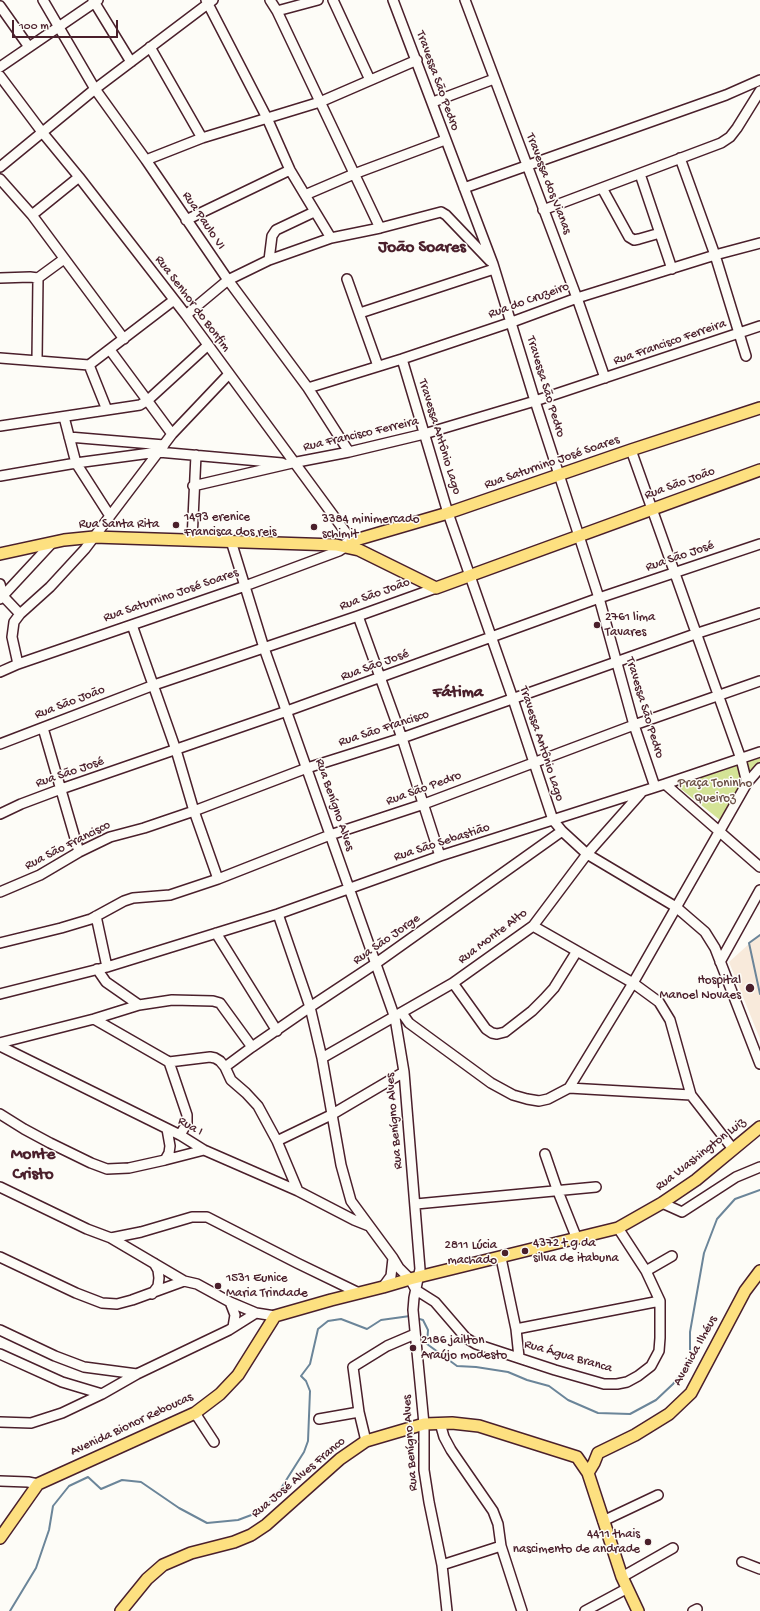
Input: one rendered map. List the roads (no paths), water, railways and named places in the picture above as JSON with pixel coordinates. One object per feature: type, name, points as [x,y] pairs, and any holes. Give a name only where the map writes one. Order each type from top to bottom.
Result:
[{"type":"main road","name":"Rua Saturnino José Soares","points":[[345,544],[448,513],[560,476],[631,450],[760,408]]},
{"type":"main road","name":"Rua São João","points":[[436,588],[760,470]]},
{"type":"main road","name":"Rua Santa Rita","points":[[0,554],[52,543],[94,537],[345,544],[436,588]]},
{"type":"main road","name":"Rua Washington Luiz","points":[[618,1228],[662,1203],[696,1180],[760,1127]]},
{"type":"main road","points":[[276,1316],[383,1288],[414,1278],[501,1258],[618,1228]]},
{"type":"main road","name":"Avenida Ilhéus","points":[[582,1465],[598,1453],[635,1435],[669,1414],[691,1393],[745,1291],[760,1271]]},
{"type":"main road","name":"Avenida Bionor Reboucas","points":[[38,1484],[195,1413],[220,1394],[238,1375],[276,1316]]},
{"type":"main road","name":"Rua José Alves Franco","points":[[121,1611],[147,1579],[163,1565],[191,1553],[234,1542],[251,1535],[271,1520],[340,1460],[366,1441],[424,1424],[440,1423],[479,1426],[582,1465]]},
{"type":"main road","points":[[598,1453],[594,1463],[582,1465],[626,1589],[638,1611]]},
{"type":"main road","points":[[0,1538],[38,1484]]},
{"type":"street","name":"Rua Paulo VI","points":[[43,0],[95,89],[146,160],[228,280],[308,388],[349,452]]},
{"type":"street","points":[[270,0],[380,228]]},
{"type":"street","points":[[277,12],[318,0]]},
{"type":"street","points":[[333,0],[370,80]]},
{"type":"street","name":"Travessa São Pedro","points":[[393,0],[494,266],[535,401],[599,598],[634,725],[655,787]]},
{"type":"street","name":"Travessa dos Vianas","points":[[465,0],[526,166],[577,298],[605,378]]},
{"type":"street","points":[[0,67],[60,27],[95,1],[131,62]]},
{"type":"street","points":[[0,167],[95,89],[209,1],[267,118],[290,170],[330,238]]},
{"type":"street","points":[[0,6],[30,47]]},
{"type":"street","points":[[150,48],[202,138]]},
{"type":"street","points":[[146,160],[202,138],[320,102],[417,60]]},
{"type":"street","name":"Rua Senhor do Bonfim","points":[[0,76],[42,132],[79,177],[186,315],[228,375],[294,463],[345,544]]},
{"type":"street","points":[[433,102],[494,79]]},
{"type":"street","points":[[464,188],[726,95],[760,80]]},
{"type":"street","points":[[543,210],[721,143],[730,137],[742,121],[760,91]]},
{"type":"street","points":[[305,195],[354,174],[445,140]]},
{"type":"street","points":[[680,158],[715,255],[746,356]]},
{"type":"street","points":[[186,220],[290,170]]},
{"type":"street","points":[[640,174],[672,269]]},
{"type":"street","points":[[32,215],[79,177]]},
{"type":"street","points":[[0,179],[32,215],[124,339]]},
{"type":"street","points":[[602,188],[629,237],[634,240],[660,233]]},
{"type":"street","points":[[269,260],[272,236],[276,230],[314,212]]},
{"type":"street","points":[[186,315],[228,280],[269,260],[330,238],[443,213],[494,266],[360,313]]},
{"type":"street","name":"Rua do Cruzeiro","points":[[308,388],[402,359],[512,322],[577,298],[715,255],[760,243]]},
{"type":"street","points":[[0,278],[38,278],[64,259]]},
{"type":"street","points":[[37,360],[38,278]]},
{"type":"street","points":[[347,279],[378,366]]},
{"type":"street","points":[[0,358],[89,365],[174,300]]},
{"type":"street","name":"Rua Francisco Ferreira","points":[[193,486],[424,434],[535,401],[760,326]]},
{"type":"street","points":[[0,426],[140,405],[148,400],[207,346]]},
{"type":"street","points":[[110,350],[172,434]]},
{"type":"street","name":"Travessa Antônio Lago","points":[[402,359],[448,513],[471,576],[553,820],[562,831],[587,854],[676,907],[705,932],[715,948],[760,1064]]},
{"type":"street","points":[[89,365],[107,410]]},
{"type":"street","points":[[18,664],[12,637],[14,622],[20,614],[50,587],[94,537],[172,434],[228,375]]},
{"type":"street","points":[[64,417],[76,463],[110,516]]},
{"type":"street","points":[[69,437],[164,445]]},
{"type":"street","points":[[631,450],[695,634],[741,759],[747,782]]},
{"type":"street","points":[[0,476],[76,463],[158,452],[294,463]]},
{"type":"street","points":[[192,540],[193,486],[196,455]]},
{"type":"street","name":"Rua Benígno Alves","points":[[231,541],[264,648],[308,768],[375,964],[398,1016],[416,1204],[420,1269],[414,1278]]},
{"type":"street","points":[[1,597],[52,543]]},
{"type":"street","name":"Rua Saturnino José Soares","points":[[0,672],[18,664],[245,586],[339,550],[345,544]]},
{"type":"street","name":"Rua São José","points":[[0,814],[21,804],[61,789],[380,678],[491,636],[673,572],[760,544]]},
{"type":"street","points":[[0,584],[1,597],[20,614]]},
{"type":"street","name":"Rua São João","points":[[0,744],[154,685],[436,588]]},
{"type":"street","name":"Rua São Francisco","points":[[0,892],[40,875],[79,852],[110,837],[144,828],[194,811],[308,768],[402,738],[617,663],[695,634],[760,613]]},
{"type":"street","points":[[358,616],[402,738],[440,856]]},
{"type":"street","points":[[132,625],[154,685],[176,750],[194,811],[218,879]]},
{"type":"street","name":"Rua São Pedro","points":[[0,943],[61,928],[96,916],[124,901],[133,898],[170,895],[218,879],[330,835],[424,804],[634,725],[760,681]]},
{"type":"street","points":[[43,728],[79,852]]},
{"type":"street","points":[[741,759],[760,752]]},
{"type":"street","name":"Rua São Sebastião","points":[[0,994],[107,967],[278,914],[440,856],[741,759]]},
{"type":"street","points":[[569,1088],[633,982],[747,782],[760,768]]},
{"type":"street","points":[[665,784],[760,866]]},
{"type":"street","name":"Rua Monte Alto","points":[[322,1058],[398,1016],[453,983],[533,926],[587,854],[641,792]]},
{"type":"street","name":"Rua São Jorge","points":[[225,1067],[310,1007],[375,964],[562,831]]},
{"type":"street","points":[[720,962],[760,890]]},
{"type":"street","points":[[278,914],[310,1007],[322,1058],[341,1165],[352,1201],[399,1268],[414,1278],[416,1290]]},
{"type":"street","points":[[96,916],[107,967]]},
{"type":"street","points":[[533,926],[633,982],[659,1002],[670,1020],[691,1095],[733,1149]]},
{"type":"street","points":[[216,933],[277,1031]]},
{"type":"street","points":[[453,983],[486,1029],[492,1033],[498,1034],[505,1032],[532,1011],[544,999],[554,988],[577,952]]},
{"type":"street","points":[[97,969],[106,982],[139,1005]]},
{"type":"street","points":[[0,1045],[139,1005],[172,1000],[216,1001],[223,1007],[252,1047]]},
{"type":"street","points":[[398,1016],[491,1083],[513,1095],[539,1101],[548,1099],[569,1088],[691,1095]]},
{"type":"street","points":[[94,1019],[169,1062],[210,1057],[215,1058],[225,1067],[231,1080],[258,1106],[277,1140],[298,1192]]},
{"type":"street","name":"Rua I","points":[[0,1045],[180,1135],[204,1150],[298,1192],[354,1220],[370,1226]]},
{"type":"street","points":[[169,1062],[187,1115],[187,1123],[180,1135]]},
{"type":"street","points":[[277,1140],[331,1115],[404,1072]]},
{"type":"street","points":[[0,1114],[50,1143],[107,1169],[129,1168],[204,1150]]},
{"type":"street","points":[[165,1160],[169,1153],[170,1146],[167,1129]]},
{"type":"street","points":[[545,1154],[556,1190],[577,1239]]},
{"type":"street","points":[[662,1203],[682,1212],[736,1177],[760,1167]]},
{"type":"street","points":[[0,1187],[87,1229],[111,1238],[187,1282],[213,1291],[230,1302],[256,1313],[276,1316]]},
{"type":"street","points":[[416,1204],[596,1187]]},
{"type":"street","points":[[111,1238],[141,1232],[192,1216],[207,1217],[360,1293]]},
{"type":"street","name":"Rua Água Branca","points":[[416,1290],[435,1302],[471,1342],[555,1370],[604,1384],[627,1382],[651,1366],[659,1351],[660,1301],[646,1271],[618,1228]]},
{"type":"street","points":[[0,1256],[76,1293],[102,1303],[117,1304],[187,1282]]},
{"type":"street","points":[[646,1271],[672,1256]]},
{"type":"street","points":[[383,1288],[390,1276],[393,1258]]},
{"type":"street","points":[[501,1258],[516,1329],[519,1357]]},
{"type":"street","points":[[152,1294],[158,1286],[159,1278],[158,1270],[154,1263]]},
{"type":"street","name":"Rua Benígno Alves","points":[[416,1290],[414,1298],[415,1334],[424,1424],[425,1476],[442,1565],[447,1611]]},
{"type":"street","points":[[516,1329],[660,1301]]},
{"type":"street","points":[[230,1302],[235,1315],[233,1328]]},
{"type":"street","points":[[0,1422],[15,1424],[37,1421],[62,1413],[102,1394],[137,1374],[233,1328],[256,1313]]},
{"type":"street","points":[[0,1330],[55,1356],[84,1367],[137,1374]]},
{"type":"street","points":[[366,1441],[359,1412],[353,1367],[355,1364],[387,1346],[415,1334]]},
{"type":"street","points":[[0,1354],[62,1382],[102,1394]]},
{"type":"street","points":[[319,1419],[359,1412]]},
{"type":"street","points":[[195,1413],[214,1442]]},
{"type":"street","points":[[440,1423],[444,1437],[451,1450],[493,1510],[498,1524],[500,1546],[522,1611]]},
{"type":"street","points":[[0,1481],[38,1484]]},
{"type":"street","points":[[603,1521],[658,1495]]},
{"type":"street","points":[[442,1565],[500,1546]]},
{"type":"street","points":[[622,1577],[673,1548]]},
{"type":"street","points":[[742,1562],[760,1569]]},
{"type":"street","points":[[585,1611],[626,1589]]},
{"type":"waterway","points":[[760,935],[749,943],[760,994]]},
{"type":"waterway","points":[[416,1318],[423,1320],[428,1330],[427,1344],[457,1366],[476,1367],[508,1372],[527,1380],[549,1386],[568,1400],[598,1413],[630,1414],[656,1400],[673,1384],[690,1363],[690,1332],[704,1253],[717,1219],[735,1199],[760,1190]]},
{"type":"waterway","points":[[10,1611],[36,1568],[49,1530],[53,1506],[69,1486],[88,1477],[101,1489],[122,1480],[141,1482],[179,1508],[207,1523],[238,1520],[262,1511],[278,1493],[304,1452],[308,1441],[310,1391],[306,1381],[301,1376],[310,1364],[318,1329],[328,1321],[341,1319],[367,1329],[381,1320],[410,1316]]},
{"type":"place","name":"1493 erenice Francisca dos reis","points":[[176,525]]},
{"type":"place","name":"3384 minimercado schimit","points":[[314,527]]},
{"type":"place","name":"2761 lima Tavares","points":[[597,625]]},
{"type":"place","name":"Hospital Manoel Novaes","points":[[750,988]]},
{"type":"place","name":"4372 t g da silva de itabuna","points":[[525,1251]]},
{"type":"place","name":"2811 Lúcia machado","points":[[505,1253]]},
{"type":"place","name":"1531 Eunice Maria Trindade","points":[[218,1286]]},
{"type":"place","name":"2186 jailton Araújo modesto","points":[[413,1348]]},
{"type":"place","name":"4411 thais nascimento de andrade","points":[[648,1542]]},
{"type":"district","name":"João Soares","points":[[422,248]]},
{"type":"district","name":"Fátima","points":[[458,693]]},
{"type":"district","name":"Monte Cristo","points":[[33,1165]]},
{"type":"park label","name":"Praça Toninho Queiroz","points":[[715,792]]}]
